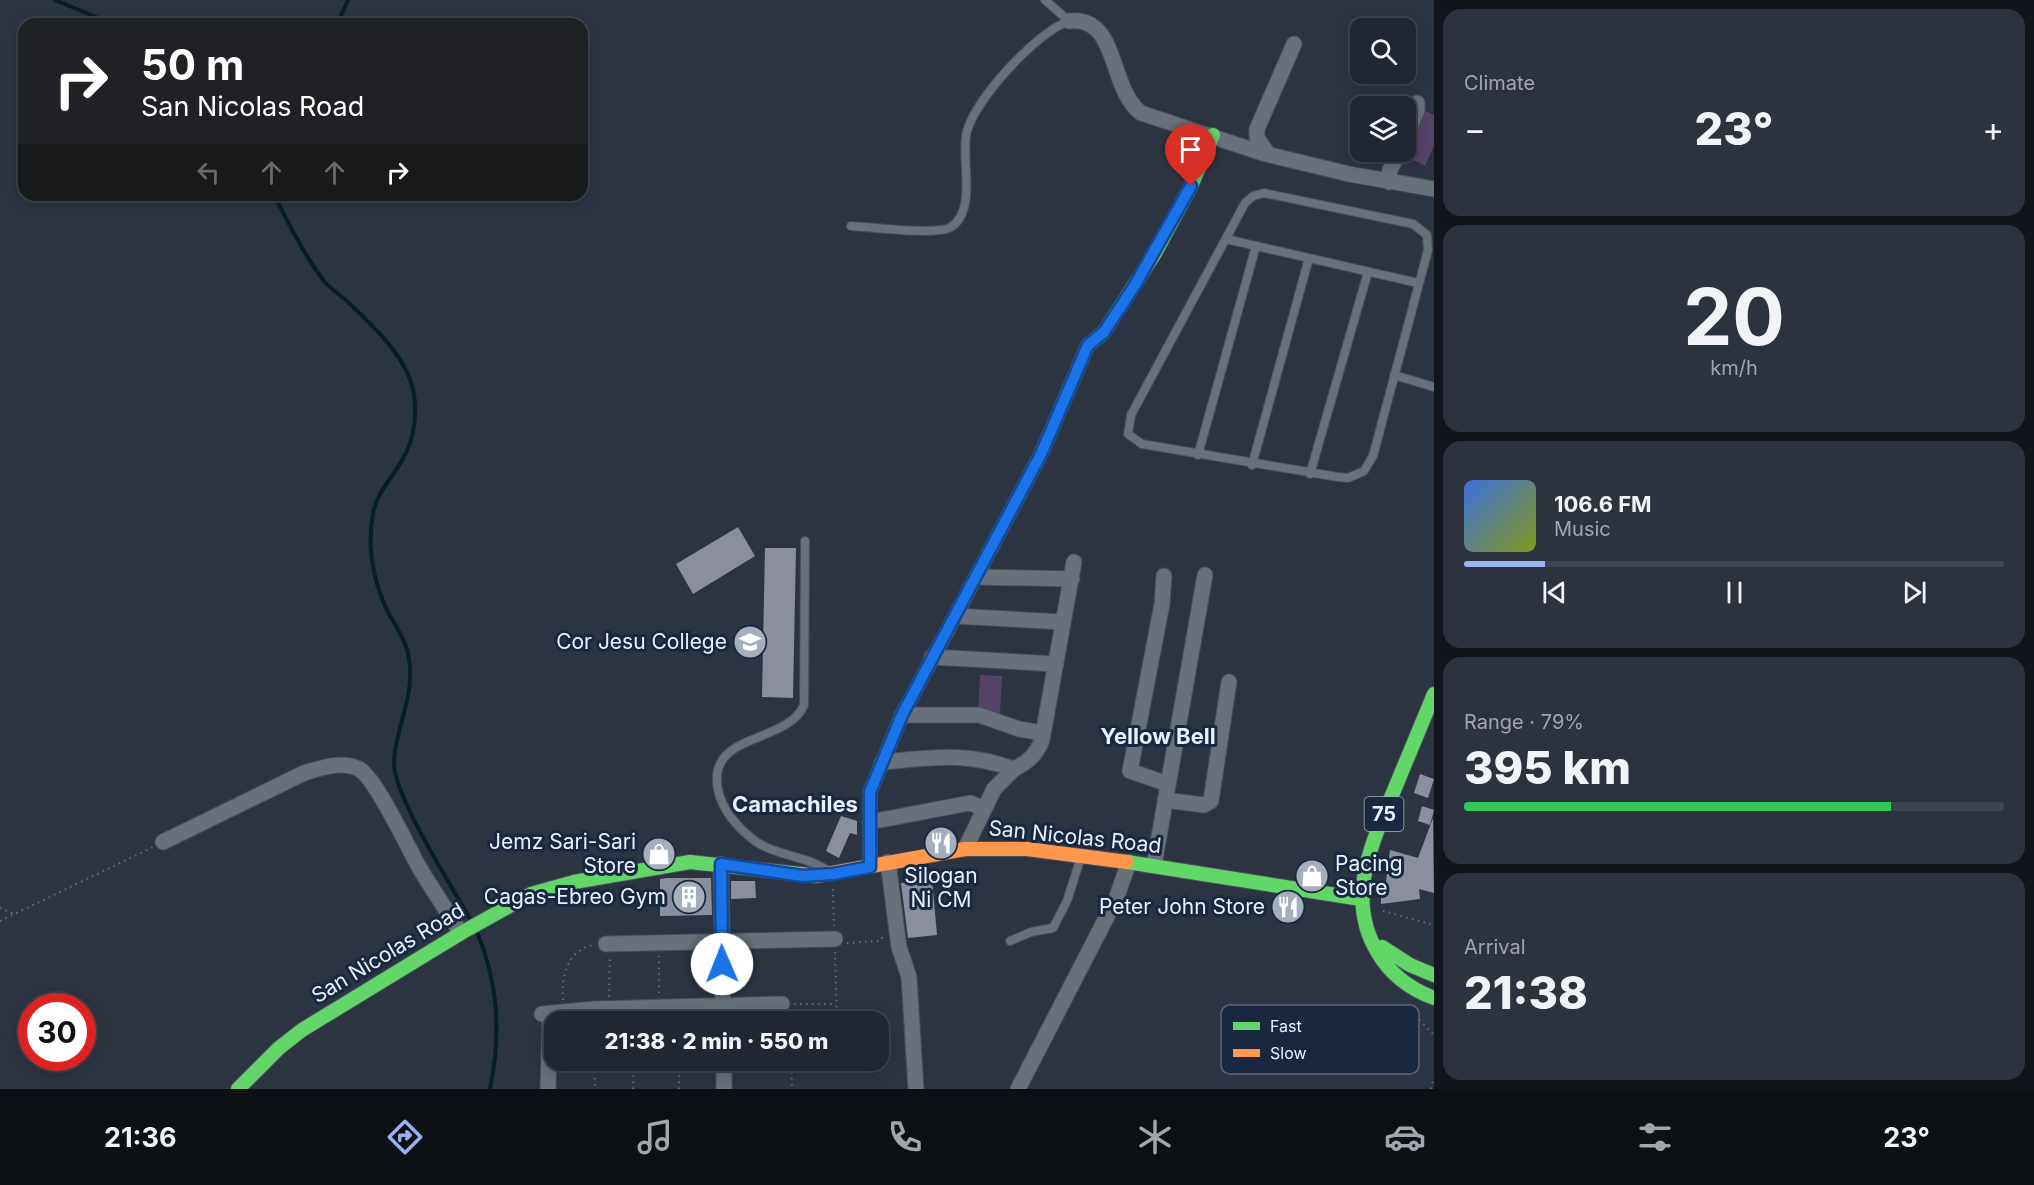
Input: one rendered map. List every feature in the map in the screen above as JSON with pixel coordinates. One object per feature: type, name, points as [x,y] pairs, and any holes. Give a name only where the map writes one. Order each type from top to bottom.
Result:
[{"type":"main road","points":[[870,867],[870,792],[902,715],[1041,454],[1088,345],[1104,332],[1155,253],[1191,186],[1213,135]]},
{"type":"main road","name":"75","points":[[1434,694],[1372,843],[1366,863],[1362,904],[1372,938],[1387,968],[1401,981],[1434,998]]},
{"type":"main road","name":"San Nicolas Road","points":[[238,1089],[261,1064],[302,1030],[516,902],[555,887],[661,866],[690,862],[721,864],[803,876],[833,874],[965,849],[1027,849],[1154,865],[1362,904]]},
{"type":"main road","points":[[1372,938],[1395,957],[1434,975]]},
{"type":"street","points":[[1069,21],[1086,23],[1101,34],[1108,43],[1124,94],[1131,106],[1154,118],[1268,154],[1389,182],[1434,189]]},
{"type":"street","points":[[1268,154],[1257,138],[1257,129],[1294,44]]},
{"type":"street","points":[[1416,110],[1417,103]]},
{"type":"street","points":[[1389,182],[1390,170],[1394,162]]},
{"type":"street","points":[[965,849],[994,789],[1014,769],[1037,752],[1056,664],[1074,562]]},
{"type":"street","points":[[1154,865],[1205,574]]},
{"type":"street","points":[[1164,576],[1162,604],[1130,771],[1168,784]]},
{"type":"street","points":[[976,577],[1072,579]]},
{"type":"street","points":[[955,616],[1063,622]]},
{"type":"street","points":[[932,657],[1056,664]]},
{"type":"street","points":[[1165,800],[1204,805],[1211,801],[1229,682]]},
{"type":"street","points":[[902,715],[979,715],[1019,729],[1042,733]]},
{"type":"street","points":[[882,762],[959,756],[985,759],[1014,769]]},
{"type":"street","points":[[163,842],[304,773],[328,766],[344,765],[359,769],[374,784],[420,868],[461,933]]},
{"type":"street","points":[[870,822],[970,803],[983,808]]},
{"type":"street","points":[[888,862],[899,946],[909,977],[916,1089]]},
{"type":"street","points":[[1018,1089],[1116,899],[1129,862]]},
{"type":"street","points":[[721,864],[723,1011]]},
{"type":"street","points":[[608,944],[839,941]]},
{"type":"street","points":[[741,1011],[782,1004]]},
{"type":"street","points":[[575,1011],[659,1008],[691,1011]]},
{"type":"street","points":[[548,1089],[549,1071]]},
{"type":"street","points":[[723,1071],[724,1089]]},
{"type":"lane","points":[[851,226],[932,232],[953,226],[961,217],[965,202],[966,133],[976,111],[1020,60],[1051,30],[1069,21],[1046,0]]},
{"type":"lane","points":[[1264,193],[1413,224],[1424,230],[1428,239],[1428,250],[1373,456],[1364,471],[1348,478],[1310,474],[1142,444],[1132,438],[1127,429],[1131,415],[1226,240],[1245,203],[1253,196],[1264,193]]},
{"type":"lane","points":[[1226,240],[1418,283]]},
{"type":"lane","points":[[1198,455],[1256,246]]},
{"type":"lane","points":[[1252,465],[1309,258]]},
{"type":"lane","points":[[1310,474],[1368,272]]},
{"type":"lane","points":[[1394,375],[1434,387]]},
{"type":"lane","points":[[805,541],[804,705],[800,714],[790,724],[746,741],[729,752],[719,767],[717,786],[723,804],[737,825],[759,843],[811,862],[833,874]]},
{"type":"lane","points":[[1010,941],[1031,932],[1053,928],[1067,901],[1081,856]]},
{"type":"path","points":[[0,921],[163,842]]},
{"type":"path","points":[[1362,904],[1434,925]]},
{"type":"path","points":[[0,908],[14,914]]},
{"type":"path","points":[[839,941],[880,941],[886,931]]},
{"type":"path","points":[[553,1011],[563,994],[566,965],[573,956],[589,945],[608,944],[609,1008]]},
{"type":"path","points":[[659,1008],[660,944]]},
{"type":"path","points":[[782,1004],[836,1004]]},
{"type":"path","points":[[594,1071],[595,1089]]},
{"type":"path","points":[[633,1089],[634,1071]]},
{"type":"path","points":[[679,1071],[679,1089]]},
{"type":"path","points":[[791,1071],[792,1089]]},
{"type":"path","points":[[1431,1089],[1434,1077]]},
{"type":"shaded area","points":[[1422,109],[1434,115],[1434,146],[1425,166],[1416,162],[1416,122]]},
{"type":"shaded area","points":[[980,675],[1002,676],[1000,713],[978,712]]},
{"type":"building","points":[[738,527],[755,556],[693,594],[676,564]]},
{"type":"building","points":[[765,548],[796,548],[793,698],[762,697]]},
{"type":"building","points":[[1420,774],[1434,779],[1428,798],[1414,793]]},
{"type":"building","points":[[1422,806],[1434,810],[1430,825],[1418,821]]},
{"type":"building","points":[[841,816],[857,821],[857,835],[850,833],[839,858],[826,851]]},
{"type":"building","points":[[1433,818],[1434,893],[1419,889],[1420,899],[1381,904],[1381,882],[1386,882],[1390,850],[1418,858]]},
{"type":"building","name":"Cagas-Ebreo Gym","points":[[711,878],[712,915],[660,916],[660,879]]},
{"type":"building","points":[[932,880],[937,935],[908,938],[901,883]]},
{"type":"building","points":[[731,881],[755,881],[756,898],[731,899]]},
{"type":"waterway","points":[[55,0],[98,18]]},
{"type":"waterway","points":[[340,18],[348,0]]},
{"type":"waterway","points":[[277,201],[317,271],[327,284],[348,302],[391,347],[405,368],[413,389],[415,411],[410,443],[381,493],[373,513],[372,563],[382,599],[403,640],[409,659],[407,699],[395,748],[396,776],[412,817],[470,919]]},
{"type":"waterway","points":[[477,932],[490,971],[496,1010],[496,1049],[490,1089]]},
{"type":"traffic: fast","points":[[946,633],[1041,454],[1088,345],[1104,332],[1155,253],[1191,186],[1213,135]]},
{"type":"traffic: fast","points":[[1434,694],[1378,828],[1371,849],[1363,891],[1363,911],[1368,932],[1383,961],[1402,980],[1434,998]]},
{"type":"traffic: fast","points":[[238,1089],[279,1048],[302,1030],[461,933],[531,894],[574,882],[690,862],[800,874]]},
{"type":"traffic: fast","points":[[1127,862],[1361,899]]},
{"type":"traffic: fast","points":[[1382,947],[1410,965],[1434,975]]},
{"type":"traffic: slow","points":[[870,866],[870,792],[902,715],[946,633]]},
{"type":"traffic: slow","points":[[800,874],[816,876],[965,849],[1027,849],[1127,862]]},
{"type":"place","name":"Cor Jesu College","points":[[750,642]]},
{"type":"place","name":"Silogan Ni CM","points":[[941,843]]},
{"type":"place","name":"Jemz Sari-Sari Store","points":[[659,854]]},
{"type":"place","name":"Pacing Store","points":[[1312,876]]},
{"type":"place","name":"Cagas-Ebreo Gym","points":[[689,897]]},
{"type":"place","name":"Peter John Store","points":[[1288,907]]},
{"type":"district","name":"Yellow Bell","points":[[1158,736]]},
{"type":"district","name":"Camachiles","points":[[795,804]]},
{"type":"route","points":[[722,964],[721,864],[803,876],[833,874],[870,867],[870,792],[902,715],[1041,454],[1072,377],[1088,345],[1104,332],[1135,285],[1191,186]]}]
